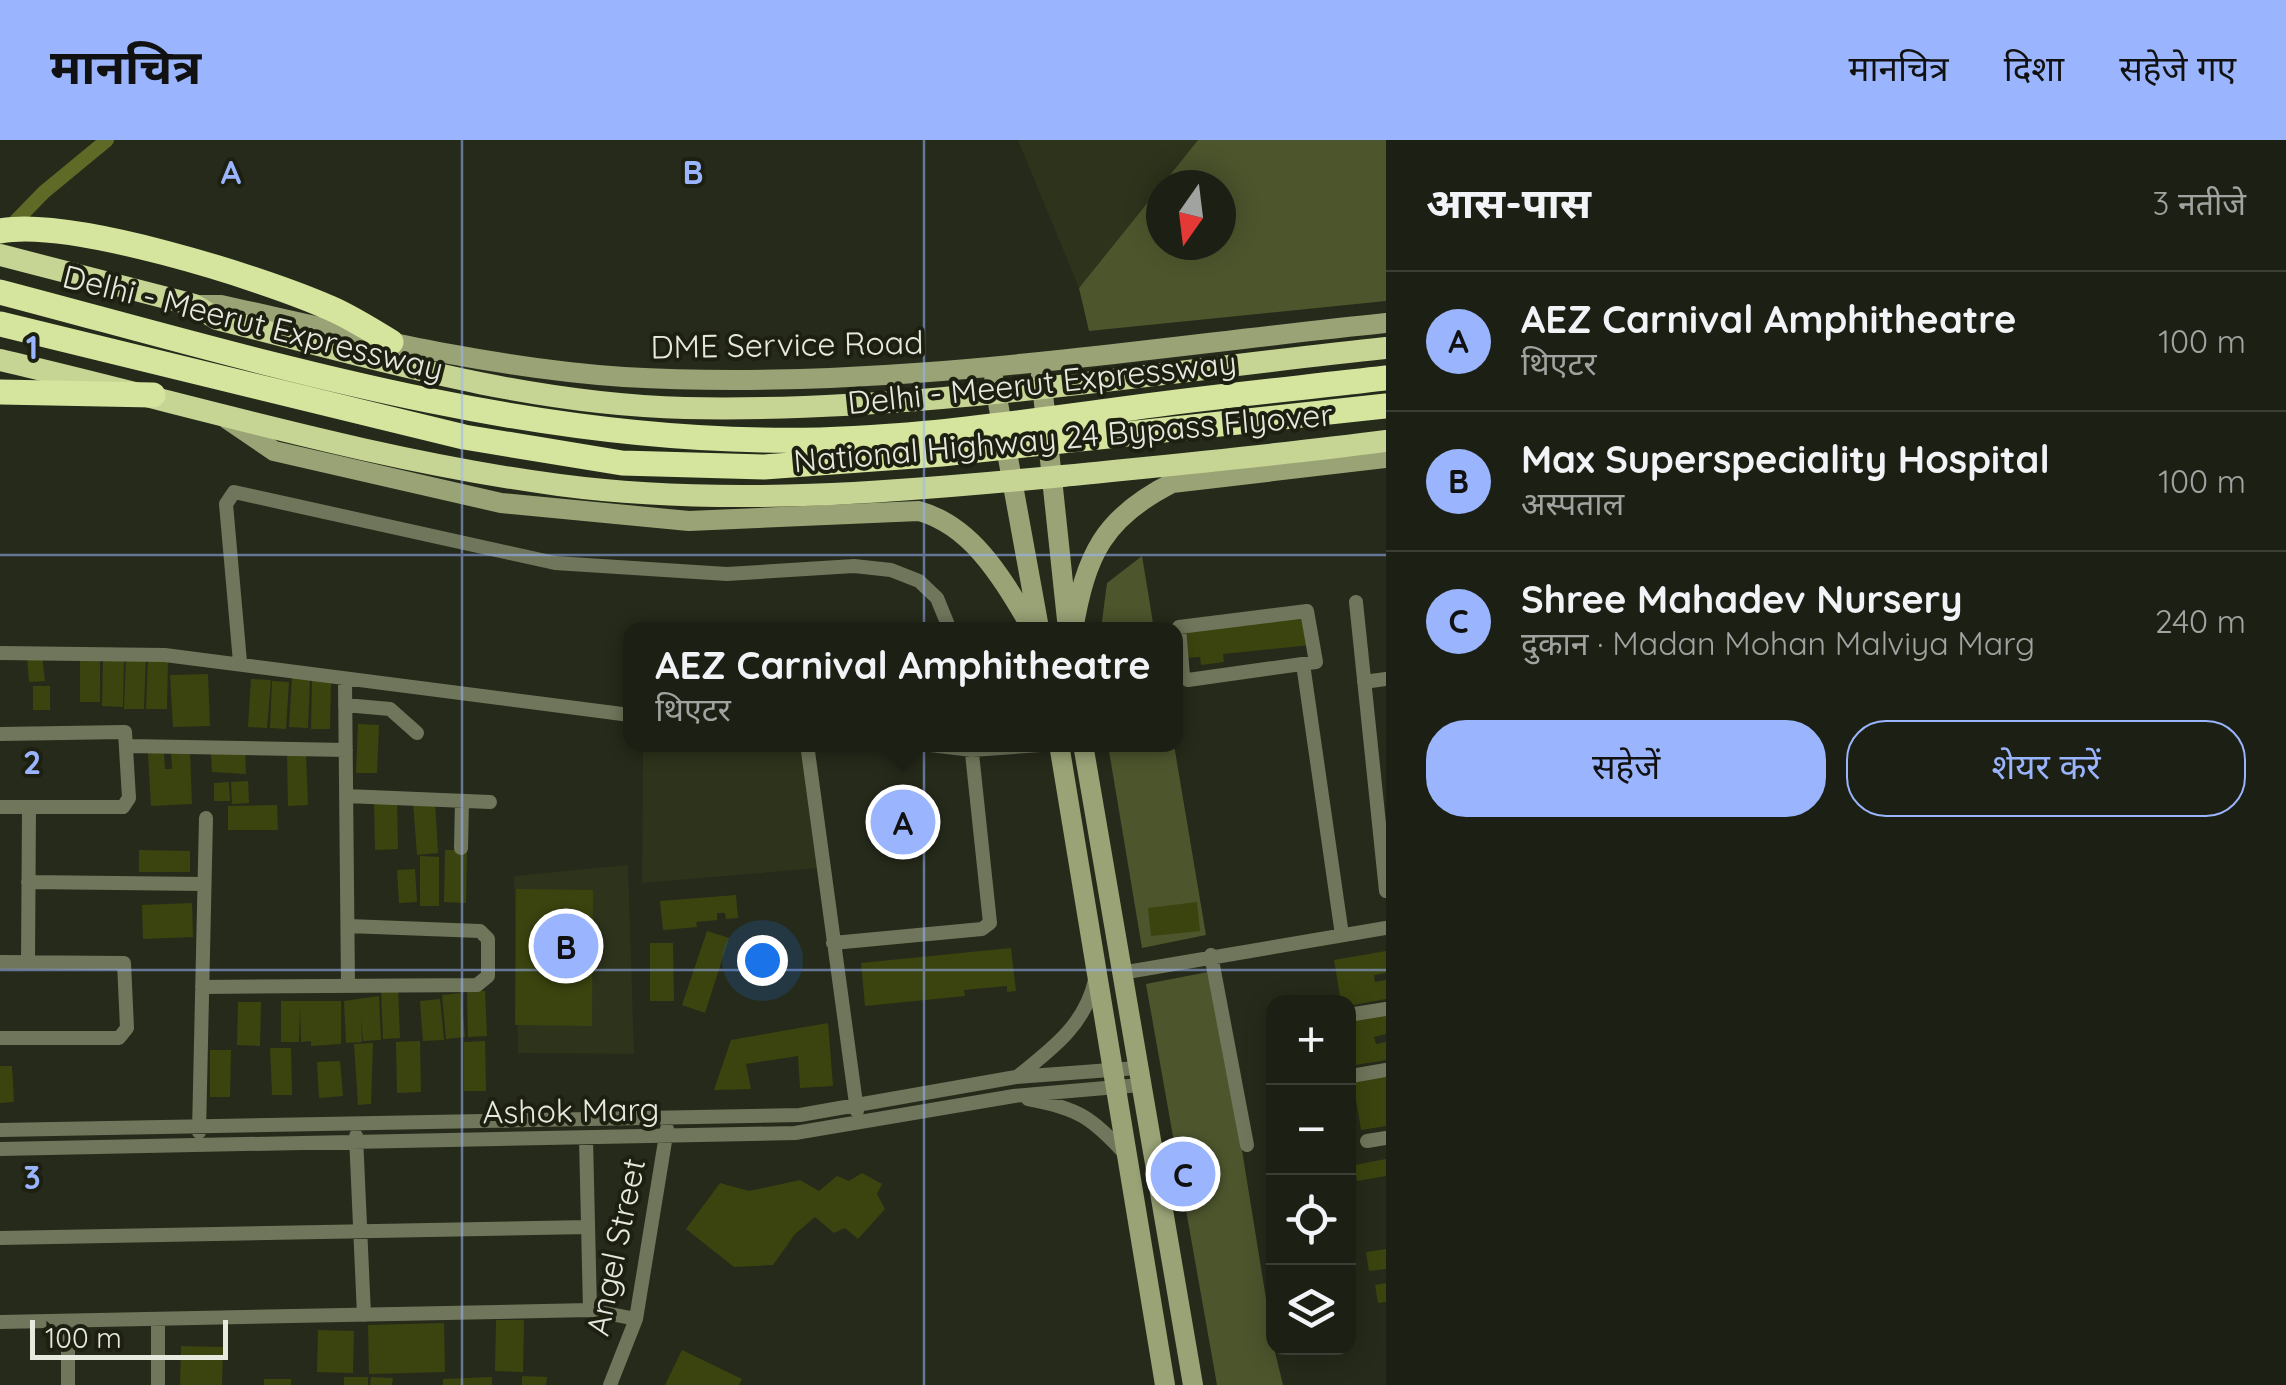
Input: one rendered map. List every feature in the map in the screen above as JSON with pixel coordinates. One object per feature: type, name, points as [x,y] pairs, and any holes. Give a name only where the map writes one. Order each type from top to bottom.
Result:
[{"type":"highway","points":[[0,231],[46,227],[280,288],[333,309],[390,342],[485,385]]},
{"type":"highway","points":[[10,258],[194,306],[217,319],[485,385]]},
{"type":"highway","name":"Delhi - Meerut Expressway","points":[[0,292],[326,378],[486,415],[630,433],[764,440],[974,439]]},
{"type":"highway","name":"Delhi - Meerut Expressway","points":[[0,324],[464,438],[622,463],[764,468],[1070,428],[1386,378]]},
{"type":"highway","name":"National Highway 24 Bypass Flyover","points":[[485,385],[684,408],[963,397],[1386,348]]},
{"type":"highway","name":"National Highway 24 Bypass Flyover","points":[[0,360],[434,466],[562,486],[684,496],[814,495],[977,484],[1386,441]]},
{"type":"highway","points":[[0,392],[153,395]]},
{"type":"highway","name":"Delhi - Meerut Expressway","points":[[1070,428],[1386,406]]},
{"type":"main road","name":"DME Service Road","points":[[194,306],[221,305],[390,342],[548,368],[652,378],[822,380],[993,370],[1386,323]]},
{"type":"main road","points":[[1039,364],[1070,622]]},
{"type":"main road","points":[[993,370],[1035,622]]},
{"type":"main road","points":[[214,410],[274,451],[501,503],[689,521],[919,511],[942,518],[965,536],[998,571],[1031,622]]},
{"type":"main road","points":[[1073,622],[1080,588],[1094,553],[1115,521],[1144,498],[1172,484],[1386,458]]},
{"type":"main road","points":[[1058,752],[1165,1385]]},
{"type":"main road","points":[[1084,752],[1192,1385]]},
{"type":"street","points":[[240,662],[226,504],[234,492],[555,563],[727,574],[854,566],[891,570],[919,581],[938,598],[947,622]]},
{"type":"street","points":[[1356,602],[1386,890]]},
{"type":"street","points":[[1183,625],[1306,611],[1317,660],[1183,680]]},
{"type":"street","points":[[0,654],[166,655],[240,662],[345,680],[623,714]]},
{"type":"street","points":[[1304,664],[1342,935]]},
{"type":"street","points":[[1364,682],[1386,679]]},
{"type":"street","points":[[345,680],[348,986]]},
{"type":"street","points":[[346,705],[390,709],[418,733]]},
{"type":"street","points":[[0,734],[119,731],[125,732],[129,746],[129,798],[123,807],[0,806]]},
{"type":"street","points":[[129,746],[346,750]]},
{"type":"street","points":[[808,752],[858,1122]]},
{"type":"street","points":[[834,943],[982,929],[990,924],[973,752]]},
{"type":"street","points":[[346,796],[490,802]]},
{"type":"street","points":[[461,848],[462,800]]},
{"type":"street","points":[[28,962],[29,806]]},
{"type":"street","points":[[198,1146],[206,818]]},
{"type":"street","points":[[28,882],[204,884]]},
{"type":"street","points":[[202,988],[480,984],[488,976],[488,939],[476,930],[348,926]]},
{"type":"street","points":[[1121,973],[1386,928]]},
{"type":"street","points":[[1211,955],[1248,1145]]},
{"type":"street","points":[[0,962],[124,963],[127,1032],[119,1038],[0,1038]]},
{"type":"street","points":[[1016,1077],[1058,1044],[1087,1010],[1097,973]]},
{"type":"street","points":[[1356,1014],[1386,1009]]},
{"type":"street","points":[[1356,1075],[1386,1070]]},
{"type":"street","name":"Ashok Marg","points":[[0,1150],[795,1133],[1114,1076]]},
{"type":"street","name":"Ashok Marg","points":[[0,1130],[800,1115],[1016,1077],[1138,1077]]},
{"type":"street","points":[[1014,1096],[1077,1110],[1099,1124],[1127,1157]]},
{"type":"street","name":"Angel Street","points":[[610,1385],[636,1319],[669,1119]]},
{"type":"street","points":[[357,1124],[364,1315]]},
{"type":"street","points":[[586,1138],[590,1310]]},
{"type":"street","points":[[1366,1141],[1386,1138]]},
{"type":"street","points":[[0,1238],[588,1227]]},
{"type":"street","points":[[0,1322],[590,1310],[636,1319]]},
{"type":"street","points":[[158,1319],[158,1385]]},
{"type":"street","points":[[68,1321],[68,1385]]},
{"type":"shaded area","points":[[1018,140],[1198,140],[1174,170],[1146,170],[1146,205],[1079,288]]},
{"type":"shaded area","points":[[1198,140],[1386,140],[1386,301],[1089,331],[1079,288],[1146,205],[1146,260],[1236,260],[1236,170],[1174,170]]},
{"type":"shaded area","points":[[1142,556],[1153,622],[1102,622],[1107,583]]},
{"type":"shaded area","points":[[643,752],[801,752],[819,868],[642,883]]},
{"type":"shaded area","points":[[1109,752],[1175,752],[1206,935],[1142,948]]},
{"type":"shaded area","points":[[628,865],[634,1054],[518,1053],[514,876]]},
{"type":"shaded area","points":[[1213,971],[1266,1299],[1266,1355],[1276,1355],[1283,1385],[1217,1385],[1146,984]]},
{"type":"building","points":[[1306,615],[1310,645],[1223,654],[1224,662],[1201,665],[1200,657],[1185,658],[1183,628]]},
{"type":"building","points":[[42,655],[45,681],[29,682],[27,656]]},
{"type":"building","points":[[126,656],[146,656],[144,709],[124,709]]},
{"type":"building","points":[[148,656],[168,657],[167,709],[146,709]]},
{"type":"building","points":[[103,658],[124,659],[123,707],[102,706]]},
{"type":"building","points":[[80,659],[100,659],[100,702],[80,702]]},
{"type":"building","points":[[208,674],[210,726],[173,727],[170,675]]},
{"type":"building","points":[[292,678],[310,678],[308,728],[289,727]]},
{"type":"building","points":[[251,679],[271,680],[267,728],[248,727]]},
{"type":"building","points":[[272,681],[289,682],[286,729],[270,728]]},
{"type":"building","points":[[312,681],[331,681],[330,729],[311,729]]},
{"type":"building","points":[[33,686],[50,686],[50,710],[33,710]]},
{"type":"building","points":[[358,724],[379,725],[377,773],[356,773]]},
{"type":"building","points":[[245,750],[246,774],[212,772],[211,752]]},
{"type":"building","points":[[171,752],[190,752],[192,804],[151,806],[148,753],[164,753],[165,769],[172,769]]},
{"type":"building","points":[[287,753],[306,753],[308,805],[288,806]]},
{"type":"building","points":[[248,781],[249,803],[232,804],[231,782]]},
{"type":"building","points":[[229,782],[230,801],[214,801],[214,783]]},
{"type":"building","points":[[374,801],[397,801],[398,849],[375,850]]},
{"type":"building","points":[[435,802],[438,853],[417,855],[413,803]]},
{"type":"building","points":[[277,805],[278,830],[228,830],[228,806]]},
{"type":"building","points":[[139,850],[190,851],[190,872],[139,872]]},
{"type":"building","points":[[445,850],[467,850],[466,903],[444,902]]},
{"type":"building","points":[[420,856],[439,857],[439,906],[420,906]]},
{"type":"building","points":[[415,869],[417,902],[399,903],[397,870]]},
{"type":"building","points":[[516,889],[593,890],[592,1026],[515,1025]]},
{"type":"building","points":[[736,895],[738,918],[726,919],[725,913],[717,913],[717,920],[696,922],[697,927],[663,930],[660,901]]},
{"type":"building","points":[[1197,902],[1200,931],[1151,936],[1148,908]]},
{"type":"building","points":[[192,903],[193,937],[143,939],[142,905]]},
{"type":"building","points":[[707,931],[729,938],[705,1013],[682,1005]]},
{"type":"building","points":[[650,943],[673,943],[674,1001],[650,1001]]},
{"type":"building","points":[[1011,948],[1016,991],[1007,992],[1007,986],[964,990],[965,996],[865,1006],[861,963]]},
{"type":"building","points":[[1386,951],[1386,973],[1374,975],[1375,982],[1386,980],[1386,999],[1356,1005],[1356,995],[1340,995],[1334,960]]},
{"type":"building","points":[[381,988],[398,988],[400,1038],[383,1039]]},
{"type":"building","points":[[467,991],[485,991],[487,1036],[468,1037]]},
{"type":"building","points":[[461,993],[465,1037],[446,1039],[442,995]]},
{"type":"building","points":[[379,996],[381,1040],[363,1041],[361,1017],[362,1042],[346,1043],[344,1001]]},
{"type":"building","points":[[440,999],[444,1040],[423,1041],[420,1001]]},
{"type":"building","points":[[281,1001],[341,1001],[341,1044],[311,1046],[311,1041],[301,1042],[300,1007],[299,1042],[281,1042]]},
{"type":"building","points":[[238,1002],[261,1002],[260,1046],[237,1045]]},
{"type":"building","points":[[1386,1012],[1386,1034],[1374,1037],[1376,1044],[1386,1042],[1386,1060],[1356,1065],[1356,1018]]},
{"type":"building","points":[[828,1023],[833,1086],[800,1088],[798,1056],[746,1064],[751,1089],[714,1090],[731,1040]]},
{"type":"building","points":[[420,1041],[421,1092],[397,1093],[396,1042]]},
{"type":"building","points":[[485,1041],[486,1091],[464,1091],[464,1042]]},
{"type":"building","points":[[373,1043],[371,1104],[358,1105],[354,1044]]},
{"type":"building","points":[[270,1048],[291,1048],[292,1095],[272,1095]]},
{"type":"building","points":[[210,1050],[231,1050],[230,1097],[210,1097]]},
{"type":"building","points":[[340,1061],[343,1096],[319,1098],[317,1062]]},
{"type":"building","points":[[0,1066],[12,1066],[14,1102],[0,1103]]},
{"type":"building","points":[[1386,1076],[1386,1126],[1361,1130],[1356,1081]]},
{"type":"building","points":[[1386,1159],[1386,1176],[1357,1181],[1356,1165]]},
{"type":"building","points":[[862,1173],[882,1184],[877,1194],[885,1209],[858,1239],[845,1228],[834,1233],[815,1217],[795,1234],[773,1265],[734,1267],[686,1229],[720,1183],[749,1191],[800,1180],[819,1191],[837,1176],[849,1181]]},
{"type":"building","points":[[1386,1249],[1386,1269],[1369,1271],[1366,1252]]},
{"type":"building","points":[[1386,1283],[1386,1302],[1378,1303],[1375,1285]]},
{"type":"building","points":[[496,1320],[524,1320],[523,1372],[495,1371]]},
{"type":"building","points":[[444,1323],[445,1372],[369,1374],[368,1325]]},
{"type":"building","points":[[318,1330],[354,1331],[353,1373],[317,1372]]},
{"type":"building","points":[[181,1346],[223,1347],[222,1385],[180,1385]]},
{"type":"building","points":[[682,1350],[742,1379],[739,1385],[665,1385]]},
{"type":"building","points":[[522,1376],[547,1377],[546,1385],[522,1385]]},
{"type":"building","points":[[344,1377],[368,1377],[368,1385],[344,1385]]},
{"type":"building","points":[[371,1377],[393,1378],[392,1385],[370,1385]]},
{"type":"building","points":[[492,1377],[492,1385],[443,1385],[443,1379]]},
{"type":"building","points":[[264,1379],[291,1379],[291,1385],[264,1385]]},
{"type":"waterway","points":[[7,230],[44,192],[107,140]]},
{"type":"place","name":"AEZ Carnival Amphitheatre","points":[[903,822]]},
{"type":"place","name":"Max Superspeciality Hospital","points":[[566,946]]},
{"type":"place","name":"Shree Mahadev Nursery","points":[[1183,1174]]}]
